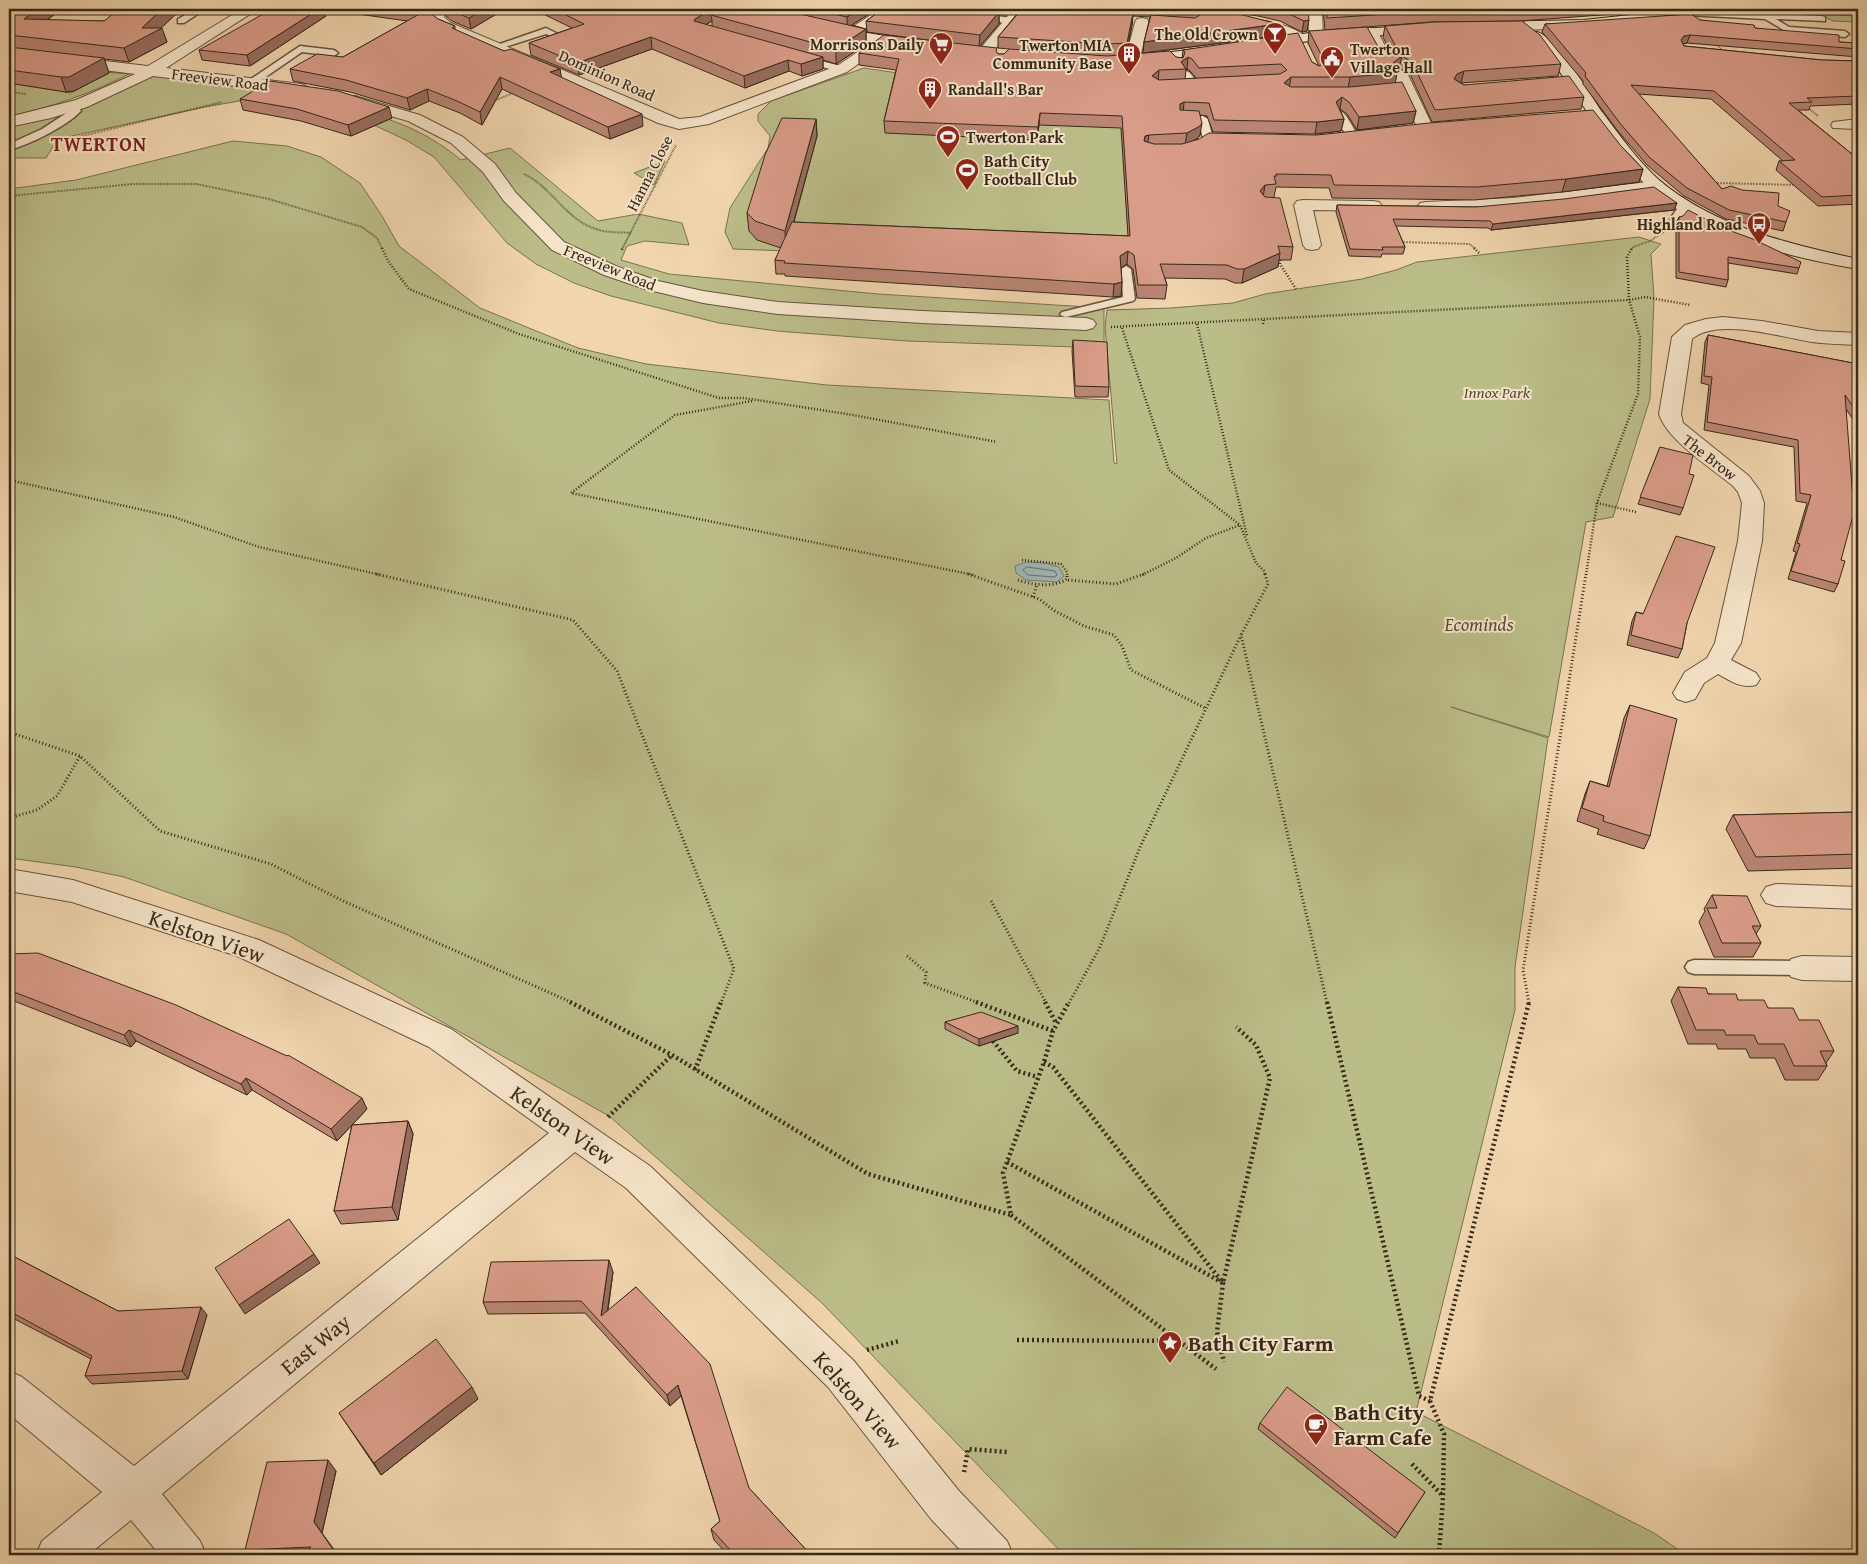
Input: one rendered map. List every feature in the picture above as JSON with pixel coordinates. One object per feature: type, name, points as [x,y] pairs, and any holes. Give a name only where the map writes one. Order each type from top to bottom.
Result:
[{"type":"street","points":[[9,122],[71,107],[104,94],[149,71],[251,9]]},
{"type":"street","points":[[850,35],[889,9]]},
{"type":"street","points":[[1315,9],[1316,36]]},
{"type":"street","points":[[1474,27],[1520,27],[1640,18],[1670,10]]},
{"type":"street","name":"Dominion Road","points":[[433,12],[437,19],[446,26],[498,46],[664,120],[686,124]]},
{"type":"street","points":[[966,51],[992,54],[1014,18]]},
{"type":"street","points":[[1229,18],[1279,29],[1302,44]]},
{"type":"street","points":[[1138,60],[1134,54],[1142,22]]},
{"type":"street","points":[[1122,61],[1175,61],[1239,47],[1302,44],[1316,36],[1432,26]]},
{"type":"street","points":[[1520,27],[1528,29],[1543,42],[1632,162],[1681,214],[1758,238],[1858,264]]},
{"type":"street","points":[[820,29],[883,41],[929,46]]},
{"type":"street","points":[[1370,32],[1384,58]]},
{"type":"street","points":[[686,124],[702,121],[842,69],[883,41]]},
{"type":"street","name":"Freeview Road","points":[[9,54],[255,83],[326,94],[414,118],[457,140],[489,168],[510,197],[558,246],[611,271],[652,285],[703,298],[778,308],[922,317],[1066,315],[1086,324]]},
{"type":"street","points":[[1556,83],[1574,82]]},
{"type":"street","points":[[1401,84],[1426,129]]},
{"type":"street","points":[[1577,116],[1596,115]]},
{"type":"street","points":[[1831,123],[1858,124]]},
{"type":"street","points":[[1406,131],[1445,128]]},
{"type":"street","points":[[1334,139],[1371,135]]},
{"type":"street","points":[[1208,139],[1227,140]]},
{"type":"street","points":[[1406,206],[1474,206],[1562,199],[1656,186]]},
{"type":"street","points":[[1312,245],[1294,205],[1388,206]]},
{"type":"street","name":"The Brow","points":[[1686,693],[1694,678],[1717,663],[1728,643],[1750,541],[1753,503],[1749,491],[1741,481],[1679,431],[1673,424],[1670,414],[1682,338],[1686,331],[1697,325],[1714,323],[1736,324],[1815,336],[1858,339]]},
{"type":"street","points":[[1717,663],[1747,679]]},
{"type":"street","name":"Kelston View","points":[[9,880],[73,891],[248,948],[440,1038],[638,1177],[841,1374],[945,1504],[993,1555]]},
{"type":"street","points":[[1776,895],[1858,898]]},
{"type":"street","points":[[1802,968],[1858,969]]},
{"type":"street","name":"East Way","points":[[56,1555],[574,1133]]},
{"type":"street","points":[[9,1390],[134,1492],[186,1555]]},
{"type":"lane","points":[[181,21],[201,9]]},
{"type":"lane","points":[[1670,10],[1822,19]]},
{"type":"lane","points":[[966,14],[1014,18]]},
{"type":"lane","points":[[1766,16],[1787,29],[1845,34]]},
{"type":"lane","points":[[498,46],[546,31],[560,37]]},
{"type":"lane","points":[[255,83],[300,49],[334,53]]},
{"type":"lane","points":[[789,56],[842,69]]},
{"type":"lane","points":[[1186,74],[1190,85],[1222,84]]},
{"type":"lane","points":[[9,147],[66,119],[76,111],[75,108],[71,107]]},
{"type":"lane","points":[[1341,114],[1347,129],[1354,136]]},
{"type":"lane","points":[[1182,151],[1202,144],[1208,139],[1203,119],[1183,119]]},
{"type":"lane","points":[[1066,315],[1129,300],[1126,269]]},
{"type":"lane","points":[[1694,967],[1802,968]]},
{"type":"path","points":[[1714,42],[1730,58]]},
{"type":"path","points":[[493,102],[565,75]]},
{"type":"path","points":[[75,137],[207,107],[226,101],[255,83]]},
{"type":"path","points":[[1804,105],[1831,123]]},
{"type":"path","name":"Hanna Close","points":[[627,240],[686,124]]},
{"type":"path","name":"Hanna Close","points":[[493,174],[516,172],[528,176],[544,186],[579,220],[593,228],[631,233]]},
{"type":"path","points":[[1710,184],[1759,183],[1803,186]]},
{"type":"path","points":[[9,196],[132,184],[196,184],[268,199],[362,227],[377,238],[388,261],[409,289],[518,334],[719,398],[755,400],[852,415],[997,442]]},
{"type":"path","points":[[1439,1555],[1443,1497],[1444,1434],[1430,1401],[1529,1004],[1523,970],[1597,502],[1638,394],[1640,337],[1629,300],[1626,256],[1633,247],[1650,241]]},
{"type":"path","points":[[1398,242],[1470,244],[1480,254]]},
{"type":"path","points":[[1293,282],[1296,289]]},
{"type":"path","points":[[1086,324],[1122,328],[1629,300],[1645,297],[1654,298]]},
{"type":"path","points":[[1263,324],[1264,319]]},
{"type":"path","points":[[1197,324],[1249,546]]},
{"type":"path","points":[[1011,1215],[1003,1173],[1044,1062],[1053,1031],[1099,949],[1141,846],[1205,708],[1268,584],[1264,571],[1256,563],[1240,525],[1169,470],[1122,328]]},
{"type":"path","points":[[755,400],[675,415],[571,493],[977,576],[1039,599],[1055,611],[1084,626],[1114,635],[1122,646],[1131,670],[1205,708]]},
{"type":"path","points":[[9,480],[174,517],[259,547],[573,620],[617,670],[734,969],[695,1070]]},
{"type":"path","points":[[1597,502],[1636,512]]},
{"type":"path","points":[[1068,580],[1116,584],[1143,575],[1176,558],[1206,538],[1240,525]]},
{"type":"path","points":[[1018,580],[1036,584],[1062,583],[1067,579],[1067,572],[1061,564],[1022,560]]},
{"type":"path","points":[[1033,597],[1036,584]]},
{"type":"path","points":[[1241,636],[1419,1396],[1430,1401]]},
{"type":"path","points":[[9,732],[80,756],[160,831],[271,864],[341,900],[590,1011],[672,1055],[868,1174],[1011,1215],[1216,1369]]},
{"type":"path","points":[[9,818],[37,810],[57,796],[80,756]]},
{"type":"path","points":[[991,901],[1056,1024]]},
{"type":"path","points":[[908,956],[926,972],[925,984],[1053,1031]]},
{"type":"path","points":[[1224,1362],[1216,1332],[1223,1283],[1270,1078],[1256,1045],[1236,1027]]},
{"type":"path","points":[[993,1041],[1017,1071],[1038,1077]]},
{"type":"path","points":[[609,1116],[672,1055]]},
{"type":"path","points":[[1044,1062],[1053,1067],[1223,1283]]},
{"type":"path","points":[[1006,1162],[1223,1283]]},
{"type":"path","points":[[1017,1340],[1179,1341]]},
{"type":"path","points":[[866,1350],[899,1341]]},
{"type":"path","points":[[962,1482],[968,1449],[1007,1452]]},
{"type":"path","points":[[1412,1464],[1443,1497]]},
{"type":"green space","points":[[1760,12],[1858,16],[1858,22],[1833,21],[1825,17],[1780,16]]},
{"type":"green space","name":"Twerton Park","points":[[864,68],[959,82],[1119,97],[1172,265],[733,249],[725,232],[730,208],[768,148],[770,136],[758,121],[758,114],[771,101]]},
{"type":"green space","points":[[106,72],[129,74],[100,88],[70,99],[9,116],[9,83],[71,93]]},
{"type":"green space","points":[[148,75],[281,93],[362,111],[413,129],[461,160],[510,148],[598,221],[638,214],[682,223],[689,245],[645,241],[627,246],[621,260],[669,274],[878,294],[1104,308],[1104,348],[907,341],[777,331],[719,323],[611,296],[574,283],[536,264],[507,243],[434,157],[406,140],[376,126],[338,113],[256,98],[205,107],[58,139],[46,158],[9,158],[9,126],[45,119]]},
{"type":"green space","name":"Bath City Farm","points":[[233,141],[287,146],[321,157],[360,183],[399,246],[480,308],[578,348],[646,364],[827,385],[1109,400],[1114,463],[1117,464],[1105,327],[1107,310],[1171,308],[1233,303],[1265,294],[1362,279],[1417,262],[1639,237],[1661,244],[1651,254],[1654,298],[1650,399],[1613,517],[1586,522],[1549,737],[1451,707],[1548,738],[1515,967],[1515,1010],[1416,1412],[1654,1533],[1686,1555],[1064,1555],[822,1303],[609,1116],[286,934],[124,877],[76,867],[9,858],[9,189],[76,180]]},
{"type":"green space","points":[[665,161],[654,185],[634,173]]},
{"type":"water","points":[[1026,562],[1045,563],[1059,567],[1064,576],[1057,582],[1026,580],[1016,573],[1015,566]]},
{"type":"building","points":[[9,9],[38,9],[24,19],[104,21],[119,9],[162,9],[142,28],[162,28],[124,48],[9,35]]},
{"type":"building","points":[[272,9],[319,9],[247,55],[199,50]]},
{"type":"building","points":[[398,9],[427,9],[438,19],[455,26],[452,28],[504,51],[511,49],[560,69],[550,72],[642,114],[608,127],[500,77],[480,112],[427,89],[407,98],[346,80],[290,69],[317,54],[343,57],[423,12]]},
{"type":"building","points":[[448,9],[484,9],[469,18]]},
{"type":"building","points":[[554,9],[712,9],[694,21],[823,57],[801,64],[788,60],[744,76],[651,37],[577,63],[529,43],[584,24]]},
{"type":"building","points":[[724,9],[778,9],[866,29],[836,49],[711,15]]},
{"type":"building","points":[[812,9],[859,9],[847,17]]},
{"type":"building","points":[[883,9],[975,9],[999,12],[980,35],[866,21]]},
{"type":"building","points":[[1022,9],[1119,9],[1120,12],[1133,13],[1127,43],[1107,44],[998,37]]},
{"type":"building","points":[[1195,9],[1239,14],[1278,24],[1144,42],[1151,15],[1195,18],[1200,15],[1200,12]]},
{"type":"building","points":[[1276,9],[1308,9],[1309,20],[1304,21]]},
{"type":"building","points":[[1326,9],[1349,9],[1351,11],[1351,9],[1535,9],[1434,11],[1327,18]]},
{"type":"building","points":[[1691,14],[1700,20],[1754,25],[1755,28],[1839,35],[1839,42],[1858,43],[1858,49],[1690,35],[1684,36],[1681,40],[1684,46],[1822,60],[1858,61],[1858,96],[1807,98],[1812,102],[1789,103],[1858,159],[1858,195],[1822,197],[1779,161],[1795,160],[1714,91],[1631,85],[1722,189],[1731,186],[1742,190],[1779,193],[1778,206],[1790,211],[1786,222],[1729,210],[1687,188],[1649,157],[1619,122],[1585,76],[1586,73],[1545,24]]},
{"type":"building","points":[[1522,21],[1540,35],[1561,64],[1464,71],[1457,74],[1454,79],[1464,85],[1569,76],[1584,97],[1435,110],[1412,62],[1402,56],[1393,63],[1397,73],[1350,77],[1291,77],[1284,83],[1291,87],[1350,87],[1402,82],[1416,111],[1359,117],[1349,102],[1342,97],[1336,102],[1344,119],[1317,122],[1214,120],[1209,103],[1184,102],[1180,104],[1180,110],[1199,111],[1202,123],[1200,126],[1187,133],[1145,136],[1144,141],[1154,144],[1182,144],[1199,139],[1209,133],[1317,135],[1429,123],[1593,110],[1621,146],[1643,169],[1566,179],[1477,187],[1334,185],[1331,175],[1276,174],[1277,176],[1274,176],[1276,184],[1265,185],[1260,191],[1265,197],[1280,198],[1293,247],[1278,246],[1280,253],[1244,269],[1237,269],[1227,265],[1160,264],[1167,285],[1138,285],[1134,255],[1128,251],[1120,256],[1122,282],[1114,284],[784,263],[785,261],[775,260],[792,222],[1130,236],[1122,116],[1040,113],[1038,127],[884,121],[899,59],[859,53],[884,35],[997,48],[998,54],[1004,54],[1009,49],[1107,56],[1170,51],[1176,57],[1183,58],[1185,52],[1183,50],[1298,33],[1312,62],[1319,66],[1323,64],[1324,60],[1309,31],[1367,27],[1380,50],[1391,51],[1395,45],[1385,26],[1435,22]],"holes":[[[1188,57],[1199,68],[1281,64],[1287,70],[1280,74],[1159,80],[1152,76],[1159,70],[1186,69],[1181,62]]]},
{"type":"building","points":[[9,47],[104,58],[69,77],[61,77],[9,70]]},
{"type":"building","points":[[270,81],[338,91],[389,107],[348,125],[297,109],[240,99]]},
{"type":"building","points":[[782,118],[816,119],[785,231],[755,221],[747,213],[765,155]]},
{"type":"building","points":[[1654,187],[1677,203],[1493,224],[1490,221],[1393,219],[1405,247],[1382,247],[1383,250],[1350,249],[1337,205],[1476,207],[1564,199]]},
{"type":"building","points":[[1688,210],[1723,228],[1753,239],[1801,262],[1799,268],[1728,257],[1728,280],[1679,272],[1679,217],[1683,216]]},
{"type":"building","points":[[1708,335],[1858,364],[1858,414],[1845,395],[1854,512],[1841,560],[1845,561],[1838,584],[1791,571],[1800,544],[1797,543],[1811,495],[1800,493],[1798,440],[1707,422],[1712,377],[1704,376]]},
{"type":"building","points":[[1073,340],[1107,342],[1109,387],[1075,386]]},
{"type":"building","points":[[1660,447],[1693,455],[1689,474],[1694,475],[1683,508],[1640,497]]},
{"type":"building","points":[[1676,536],[1715,547],[1687,623],[1682,649],[1631,635],[1636,612],[1643,614]]},
{"type":"building","points":[[1630,705],[1677,719],[1650,836],[1603,821],[1604,816],[1582,808],[1590,781],[1609,787]]},
{"type":"building","points":[[1858,812],[1858,854],[1756,857],[1733,815]]},
{"type":"building","points":[[1712,895],[1747,896],[1761,926],[1752,926],[1761,943],[1722,943],[1707,908],[1717,908]]},
{"type":"building","points":[[38,953],[176,1005],[288,1055],[362,1098],[331,1129],[246,1078],[241,1084],[129,1030],[124,1035],[9,990],[9,954]]},
{"type":"building","points":[[1678,987],[1706,988],[1708,994],[1736,994],[1738,1000],[1764,1000],[1768,1008],[1793,1008],[1799,1020],[1819,1020],[1834,1051],[1820,1051],[1827,1066],[1794,1066],[1784,1044],[1758,1044],[1754,1035],[1726,1035],[1724,1030],[1696,1030]]},
{"type":"building","points":[[981,1012],[1018,1026],[979,1039],[945,1022]]},
{"type":"building","points":[[408,1121],[392,1207],[334,1211],[352,1125]]},
{"type":"building","points":[[289,1219],[314,1254],[239,1305],[215,1268]]},
{"type":"building","points":[[9,1254],[118,1311],[201,1307],[182,1371],[85,1376],[92,1356],[9,1311]]},
{"type":"building","points":[[609,1260],[601,1316],[636,1287],[710,1364],[749,1488],[811,1555],[735,1555],[711,1529],[720,1521],[678,1385],[667,1395],[581,1301],[483,1302],[491,1262]]},
{"type":"building","points":[[436,1339],[472,1387],[374,1463],[339,1413]]},
{"type":"building","points":[[1287,1387],[1425,1492],[1398,1533],[1260,1423]]},
{"type":"building","points":[[328,1460],[314,1522],[337,1555],[301,1555],[311,1547],[245,1550],[267,1462]]},
{"type":"railway","points":[[1751,9],[1858,13]]},
{"type":"place","name":"The Old Crown","points":[[1275,55]]},
{"type":"place","name":"Morrisons Daily","points":[[941,65]]},
{"type":"place","name":"Twerton MIA Community Base","points":[[1129,75]]},
{"type":"place","name":"Twerton Village Hall","points":[[1332,79]]},
{"type":"place","name":"Randall's Bar","points":[[930,110]]},
{"type":"place","name":"Twerton Park","points":[[948,158]]},
{"type":"place","name":"Bath City Football Club","points":[[967,191]]},
{"type":"place","name":"Highland Road","points":[[1759,245]]},
{"type":"place","name":"Bath City Farm","points":[[1170,1364]]},
{"type":"place","name":"Bath City Farm Cafe","points":[[1316,1446]]},
{"type":"district","name":"TWERTON","points":[[99,144]]},
{"type":"park label","name":"Innox Park","points":[[1497,392]]},
{"type":"park label","name":"Ecominds","points":[[1479,624]]}]
